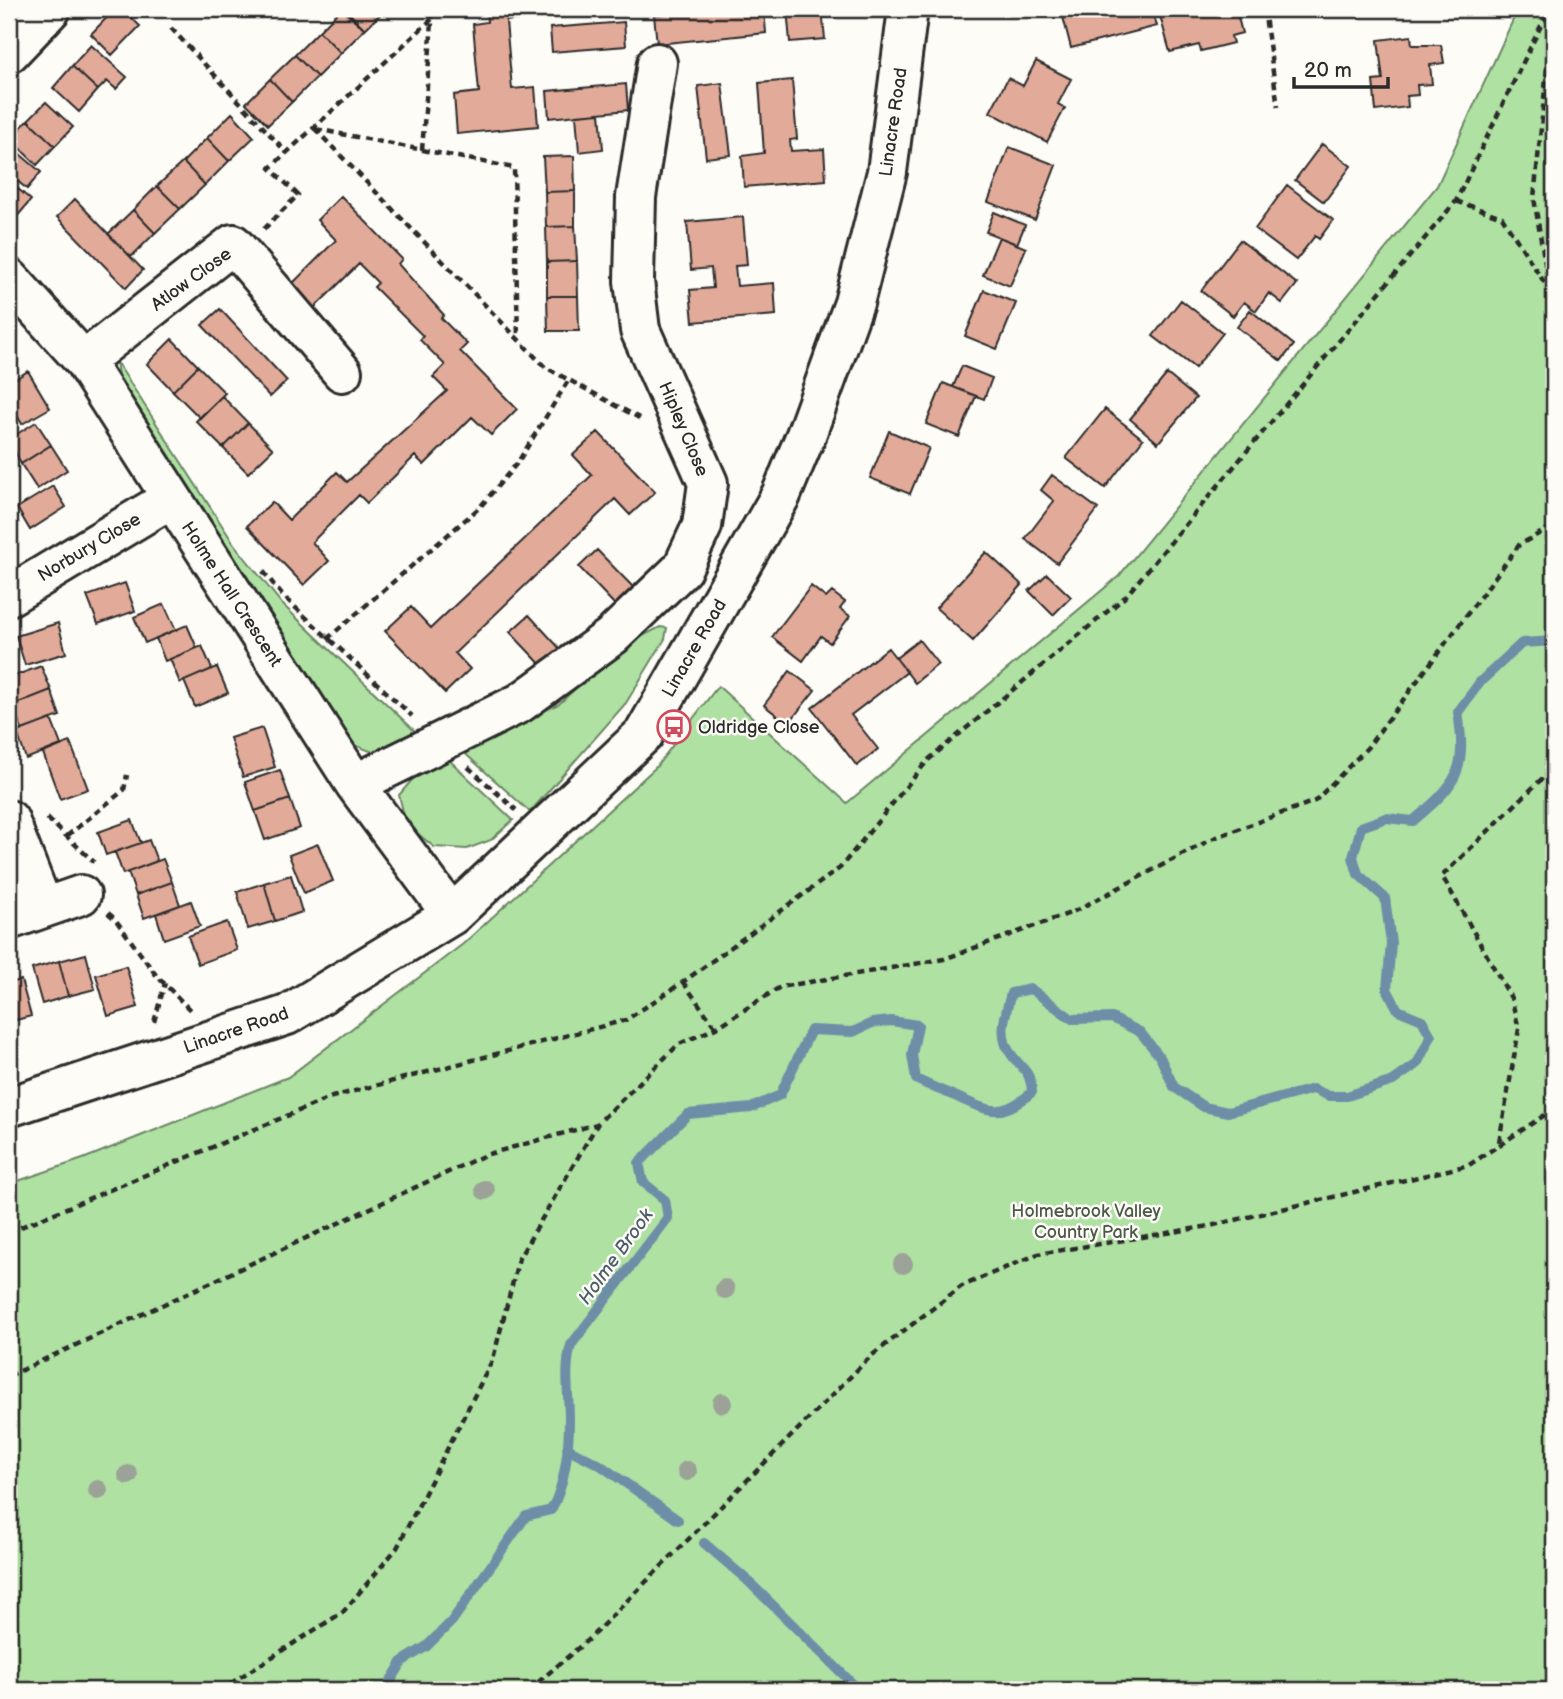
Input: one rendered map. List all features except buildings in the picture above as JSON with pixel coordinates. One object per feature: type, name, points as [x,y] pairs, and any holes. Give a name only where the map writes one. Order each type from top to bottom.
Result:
[{"type":"street","points":[[9,53],[51,9]]},
{"type":"street","name":"Linacre Road","points":[[9,1107],[287,1015],[452,915],[644,734],[781,495],[854,303],[887,172],[908,9]]},
{"type":"street","name":"Hipley Close","points":[[355,784],[520,703],[612,636],[682,569],[702,526],[708,483],[640,330],[634,281],[636,197],[657,63]]},
{"type":"street","name":"Atlow Close","points":[[84,361],[233,244],[342,372]]},
{"type":"street","name":"Holme Hall Crescent","points":[[9,278],[84,361],[355,784],[452,915]]},
{"type":"street","name":"Norbury Close","points":[[9,596],[170,499]]},
{"type":"street","points":[[23,814],[26,913],[97,892]]},
{"type":"path","points":[[422,150],[433,9]]},
{"type":"path","points":[[1264,9],[1278,107]]},
{"type":"path","points":[[9,1232],[332,1097],[626,1020],[683,982],[840,867],[928,760],[1125,597],[1456,201],[1551,9]]},
{"type":"path","points":[[220,1690],[343,1612],[397,1548],[493,1359],[519,1258],[598,1124],[679,1044],[716,1028],[780,987],[944,959],[1073,912],[1214,838],[1315,801],[1367,748],[1519,545],[1554,527],[1549,288],[1534,198],[1551,9]]},
{"type":"path","points":[[260,276],[260,233],[298,195],[270,168],[432,19]]},
{"type":"path","points":[[170,28],[287,153]]},
{"type":"path","points":[[315,129],[514,168],[518,340]]},
{"type":"path","points":[[315,129],[545,367],[643,421]]},
{"type":"path","points":[[1456,201],[1502,218],[1549,288]]},
{"type":"path","points":[[327,639],[480,507],[519,463],[568,381]]},
{"type":"path","points":[[258,564],[282,595],[327,639],[540,832]]},
{"type":"path","points":[[1499,1142],[1519,1030],[1511,998],[1442,876],[1554,767]]},
{"type":"path","points":[[66,836],[124,790],[127,775]]},
{"type":"path","points":[[23,814],[66,836],[94,862],[97,892],[156,975],[181,998],[210,1040]]},
{"type":"path","points":[[97,892],[115,919]]},
{"type":"path","points":[[683,982],[716,1028]]},
{"type":"path","points":[[1554,1045],[1551,1060],[1554,1072]]},
{"type":"path","points":[[530,1690],[591,1637],[871,1356],[962,1286],[1038,1254],[1210,1226],[1469,1165],[1499,1142],[1554,1109]]},
{"type":"path","points":[[9,1376],[485,1155],[598,1124]]},
{"type":"green space","name":"Holmebrook Valley Country Park","points":[[1518,9],[1554,9],[1554,1690],[9,1690],[9,1184],[83,1159],[288,1077],[463,944],[656,767],[718,686],[847,803],[1119,576],[1437,186]]},
{"type":"green space","points":[[116,361],[234,544],[282,604],[420,736],[378,754],[349,743],[120,391]]},
{"type":"green space","points":[[660,627],[667,628],[665,639],[626,703],[530,812],[460,749],[559,704],[619,648]]},
{"type":"green space","points":[[447,758],[513,820],[491,840],[467,849],[434,847],[406,824],[399,795],[418,773]]},
{"type":"waterway","name":"Holme Brook","points":[[385,1690],[403,1661],[427,1646],[452,1621],[526,1516],[551,1510],[560,1490],[567,1454],[567,1373],[571,1345],[668,1218],[665,1200],[643,1182],[639,1163],[688,1114],[751,1108],[780,1095],[811,1030],[853,1032],[872,1023],[891,1021],[918,1025],[912,1055],[916,1079],[978,1106],[1004,1109],[1022,1101],[1032,1092],[1028,1074],[1011,1054],[1004,1040],[1005,1016],[1011,993],[1031,989],[1072,1019],[1112,1018],[1140,1032],[1160,1057],[1174,1087],[1204,1107],[1228,1112],[1313,1089],[1329,1096],[1347,1096],[1393,1081],[1417,1064],[1431,1036],[1422,1020],[1398,1010],[1387,989],[1391,943],[1385,898],[1358,874],[1353,857],[1361,827],[1386,818],[1413,821],[1440,796],[1456,774],[1460,762],[1458,712],[1480,682],[1522,643],[1554,641]]},
{"type":"waterway","points":[[567,1448],[600,1465],[678,1520]]},
{"type":"waterway","points":[[704,1543],[746,1579],[859,1690]]},
{"type":"place","name":"Oldridge Close","points":[[674,727]]}]
